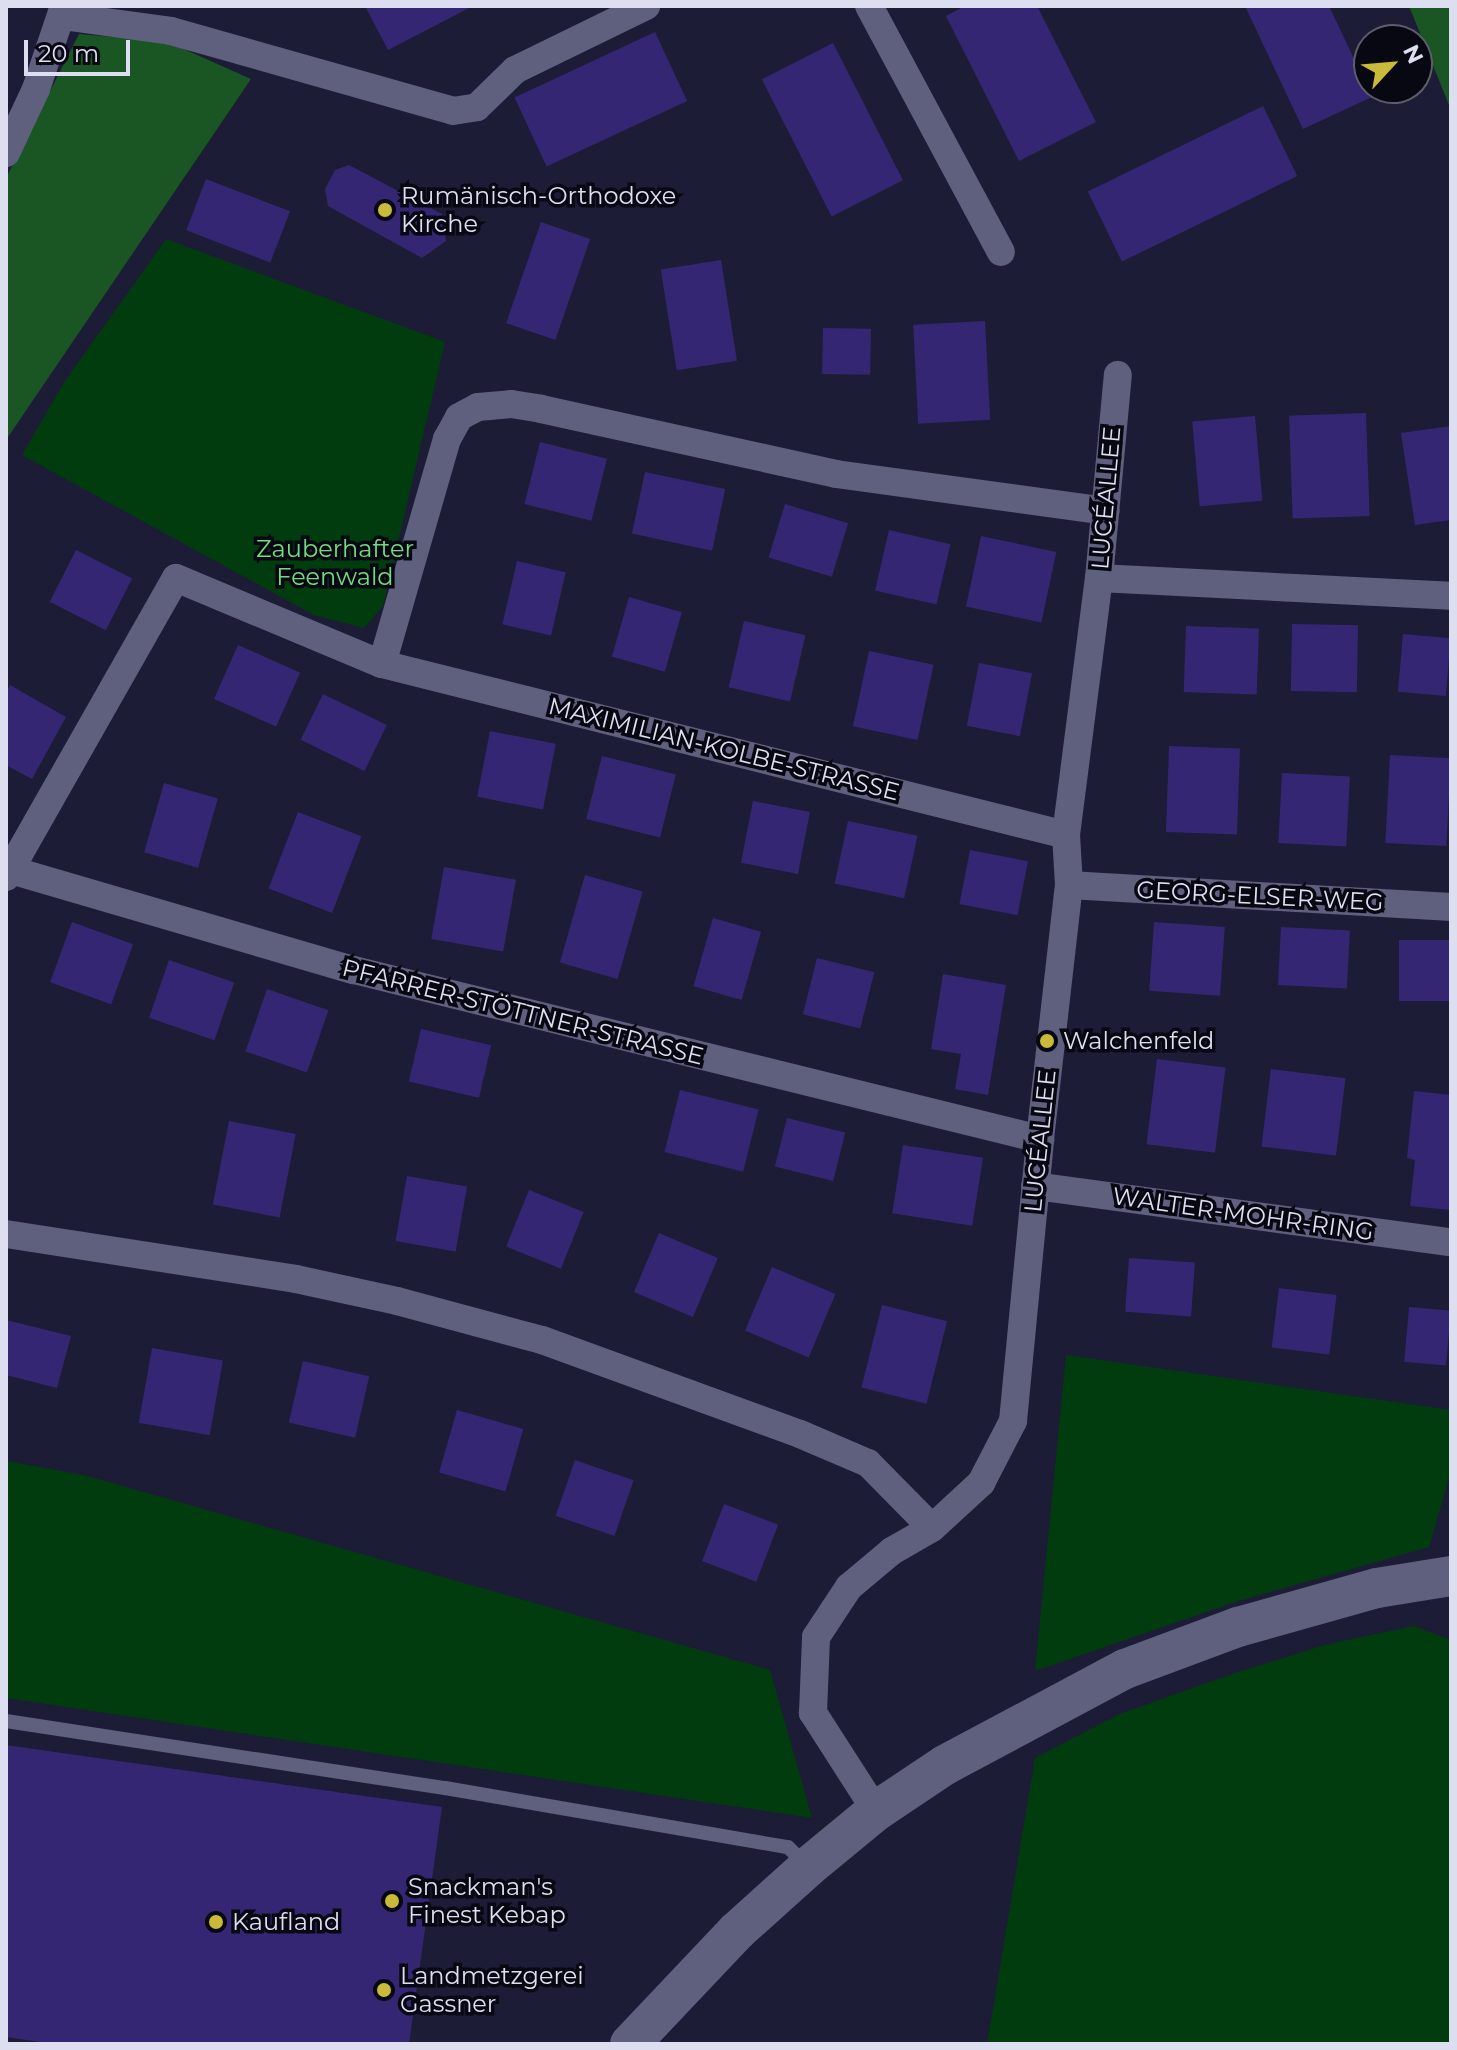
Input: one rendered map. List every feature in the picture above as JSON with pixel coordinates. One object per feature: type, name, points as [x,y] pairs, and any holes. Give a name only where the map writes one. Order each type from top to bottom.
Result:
[{"type":"street","points":[[6,153],[36,89],[63,11],[171,31],[453,111],[465,110],[491,97],[515,70],[646,6]]},
{"type":"street","points":[[869,6],[1001,252]]},
{"type":"street","name":"LUCÉALLEE","points":[[876,1811],[813,1713],[816,1637],[849,1587],[892,1551],[932,1528],[981,1483],[1013,1421],[1035,1186],[1069,885],[1066,835],[1099,578],[1118,375]]},
{"type":"street","points":[[382,664],[447,439],[459,417],[478,407],[511,404],[836,474],[1105,511]]},
{"type":"street","name":"MAXIMILIAN-KOLBE-STRASSE","points":[[8,874],[176,578],[382,664],[1066,835]]},
{"type":"street","points":[[1099,578],[1451,596]]},
{"type":"street","name":"PFARRER-STÖTTNER-STRASSE","points":[[8,874],[354,970],[1040,1139]]},
{"type":"street","name":"GEORG-ELSER-WEG","points":[[1069,885],[1451,907]]},
{"type":"street","name":"WALTER-MOHR-RING","points":[[1035,1186],[1451,1242]]},
{"type":"street","points":[[6,1234],[296,1279],[397,1301],[542,1340],[800,1434],[868,1463],[932,1528]]},
{"type":"street","points":[[630,2044],[737,1931],[808,1867],[876,1811],[945,1765],[1125,1669],[1238,1627],[1377,1588],[1451,1576]]},
{"type":"lane","points":[[6,1721],[445,1788],[788,1847],[808,1867]]},
{"type":"green space","points":[[1409,6],[1451,6],[1451,110],[1433,65],[1433,24],[1416,24]]},
{"type":"green space","points":[[79,34],[168,42],[251,79],[6,440],[6,178]]},
{"type":"green space","name":"Zauberhafter Feenwald","points":[[166,239],[445,342],[383,606],[364,628],[314,615],[22,455],[63,384]]},
{"type":"green space","points":[[1066,1355],[1451,1410],[1451,1471],[1429,1547],[1235,1602],[1035,1671]]},
{"type":"green space","points":[[6,1461],[84,1475],[770,1670],[812,1818],[6,1698]]},
{"type":"green space","points":[[1414,1626],[1451,1640],[1451,2044],[987,2044],[1035,1758],[1120,1714],[1229,1675],[1328,1644]]},
{"type":"building","points":[[365,6],[473,6],[388,50]]},
{"type":"building","points":[[965,6],[1037,6],[1096,122],[1019,161],[946,16]]},
{"type":"building","points":[[1245,6],[1329,6],[1353,57],[1353,104],[1357,104],[1303,129]]},
{"type":"building","points":[[655,32],[687,101],[547,166],[515,98]]},
{"type":"building","points":[[833,43],[903,180],[832,217],[762,79]]},
{"type":"building","points":[[1263,106],[1297,176],[1122,262],[1088,191]]},
{"type":"building","name":"Rumänisch-Orthodoxe Kirche","points":[[349,165],[442,214],[446,241],[422,258],[328,206],[325,189],[335,170]]},
{"type":"building","points":[[206,179],[290,211],[270,263],[186,230]]},
{"type":"building","points":[[541,222],[590,239],[555,340],[506,323]]},
{"type":"building","points":[[721,260],[737,361],[677,370],[661,270]]},
{"type":"building","points":[[985,321],[990,420],[918,424],[913,325]]},
{"type":"building","points":[[823,328],[871,329],[870,375],[822,374]]},
{"type":"building","points":[[1366,413],[1370,516],[1293,519],[1289,416]]},
{"type":"building","points":[[1255,416],[1262,501],[1200,506],[1192,421]]},
{"type":"building","points":[[1451,426],[1451,520],[1415,525],[1401,433]]},
{"type":"building","points":[[540,442],[607,459],[591,521],[525,504]]},
{"type":"building","points":[[645,472],[725,489],[712,551],[632,534]]},
{"type":"building","points":[[785,504],[848,523],[832,577],[769,558]]},
{"type":"building","points":[[889,530],[950,544],[936,605],[875,590]]},
{"type":"building","points":[[981,536],[1056,552],[1041,622],[966,606]]},
{"type":"building","points":[[76,550],[132,579],[106,630],[50,602]]},
{"type":"building","points":[[517,561],[566,572],[551,636],[502,624]]},
{"type":"building","points":[[629,597],[682,612],[665,672],[612,657]]},
{"type":"building","points":[[744,621],[805,635],[790,701],[729,687]]},
{"type":"building","points":[[1292,624],[1358,625],[1357,692],[1291,691]]},
{"type":"building","points":[[1186,626],[1259,629],[1257,695],[1184,692]]},
{"type":"building","points":[[1403,634],[1451,638],[1446,696],[1398,692]]},
{"type":"building","points":[[238,645],[300,673],[276,727],[214,699]]},
{"type":"building","points":[[869,651],[934,665],[918,740],[853,726]]},
{"type":"building","points":[[979,663],[1032,673],[1020,736],[967,726]]},
{"type":"building","points":[[10,685],[66,717],[32,779],[6,765],[6,692]]},
{"type":"building","points":[[323,694],[387,725],[364,771],[301,740]]},
{"type":"building","points":[[490,731],[556,744],[543,810],[477,797]]},
{"type":"building","points":[[1169,746],[1240,748],[1237,834],[1166,832]]},
{"type":"building","points":[[1390,755],[1451,758],[1446,846],[1385,843]]},
{"type":"building","points":[[602,756],[676,774],[660,837],[586,819]]},
{"type":"building","points":[[1282,773],[1350,777],[1346,846],[1278,843]]},
{"type":"building","points":[[164,783],[218,798],[198,868],[144,852]]},
{"type":"building","points":[[753,801],[810,812],[798,874],[741,863]]},
{"type":"building","points":[[298,812],[361,836],[332,913],[269,889]]},
{"type":"building","points":[[848,821],[917,836],[904,898],[835,884]]},
{"type":"building","points":[[970,850],[1028,861],[1017,915],[960,904]]},
{"type":"building","points":[[444,867],[516,880],[503,952],[431,939]]},
{"type":"building","points":[[585,875],[643,892],[618,979],[560,962]]},
{"type":"building","points":[[713,918],[761,932],[741,1000],[693,986]]},
{"type":"building","points":[[72,922],[133,944],[111,1004],[50,982]]},
{"type":"building","points":[[1154,922],[1225,927],[1220,996],[1149,991]]},
{"type":"building","points":[[1281,927],[1350,931],[1347,989],[1278,985]]},
{"type":"building","points":[[1399,940],[1451,940],[1451,1001],[1399,1001]]},
{"type":"building","points":[[817,958],[874,972],[860,1029],[803,1014]]},
{"type":"building","points":[[169,960],[234,982],[214,1040],[149,1018]]},
{"type":"building","points":[[943,974],[1006,985],[988,1095],[955,1089],[961,1054],[931,1049]]},
{"type":"building","points":[[267,989],[328,1010],[307,1073],[246,1051]]},
{"type":"building","points":[[421,1029],[491,1045],[479,1098],[409,1082]]},
{"type":"building","points":[[1157,1059],[1225,1067],[1215,1153],[1147,1144]]},
{"type":"building","points":[[1271,1069],[1345,1078],[1336,1156],[1261,1146]]},
{"type":"building","points":[[680,1090],[759,1110],[743,1172],[665,1152]]},
{"type":"building","points":[[1414,1091],[1451,1095],[1451,1210],[1410,1206],[1415,1160],[1407,1158]]},
{"type":"building","points":[[787,1118],[845,1133],[833,1181],[775,1167]]},
{"type":"building","points":[[229,1121],[296,1134],[280,1217],[213,1204]]},
{"type":"building","points":[[903,1145],[983,1158],[972,1226],[892,1213]]},
{"type":"building","points":[[407,1176],[467,1187],[456,1252],[396,1241]]},
{"type":"building","points":[[529,1190],[584,1212],[561,1269],[506,1247]]},
{"type":"building","points":[[659,1233],[718,1258],[693,1317],[634,1292]]},
{"type":"building","points":[[1129,1258],[1195,1263],[1191,1316],[1125,1312]]},
{"type":"building","points":[[772,1267],[836,1294],[809,1357],[745,1331]]},
{"type":"building","points":[[1279,1288],[1337,1295],[1329,1355],[1272,1348]]},
{"type":"building","points":[[882,1305],[947,1321],[926,1404],[861,1387]]},
{"type":"building","points":[[1409,1307],[1451,1311],[1446,1365],[1404,1362]]},
{"type":"building","points":[[6,1320],[71,1336],[57,1388],[6,1375]]},
{"type":"building","points":[[152,1348],[223,1361],[210,1435],[139,1423]]},
{"type":"building","points":[[303,1361],[369,1376],[355,1438],[289,1422]]},
{"type":"building","points":[[457,1410],[523,1429],[505,1492],[439,1472]]},
{"type":"building","points":[[575,1460],[634,1480],[614,1536],[556,1516]]},
{"type":"building","points":[[724,1504],[778,1525],[756,1582],[702,1561]]},
{"type":"building","name":"Kaufland","points":[[6,1745],[442,1807],[409,2044],[54,2044],[6,2037]]},
{"type":"place","name":"Rumänisch-Orthodoxe Kirche","points":[[385,210]]},
{"type":"place","name":"Walchenfeld","points":[[1047,1041]]},
{"type":"place","name":"Snackman's Finest Kebap","points":[[392,1901]]},
{"type":"place","name":"Kaufland","points":[[216,1922]]},
{"type":"place","name":"Landmetzgerei Gassner","points":[[384,1990]]}]
